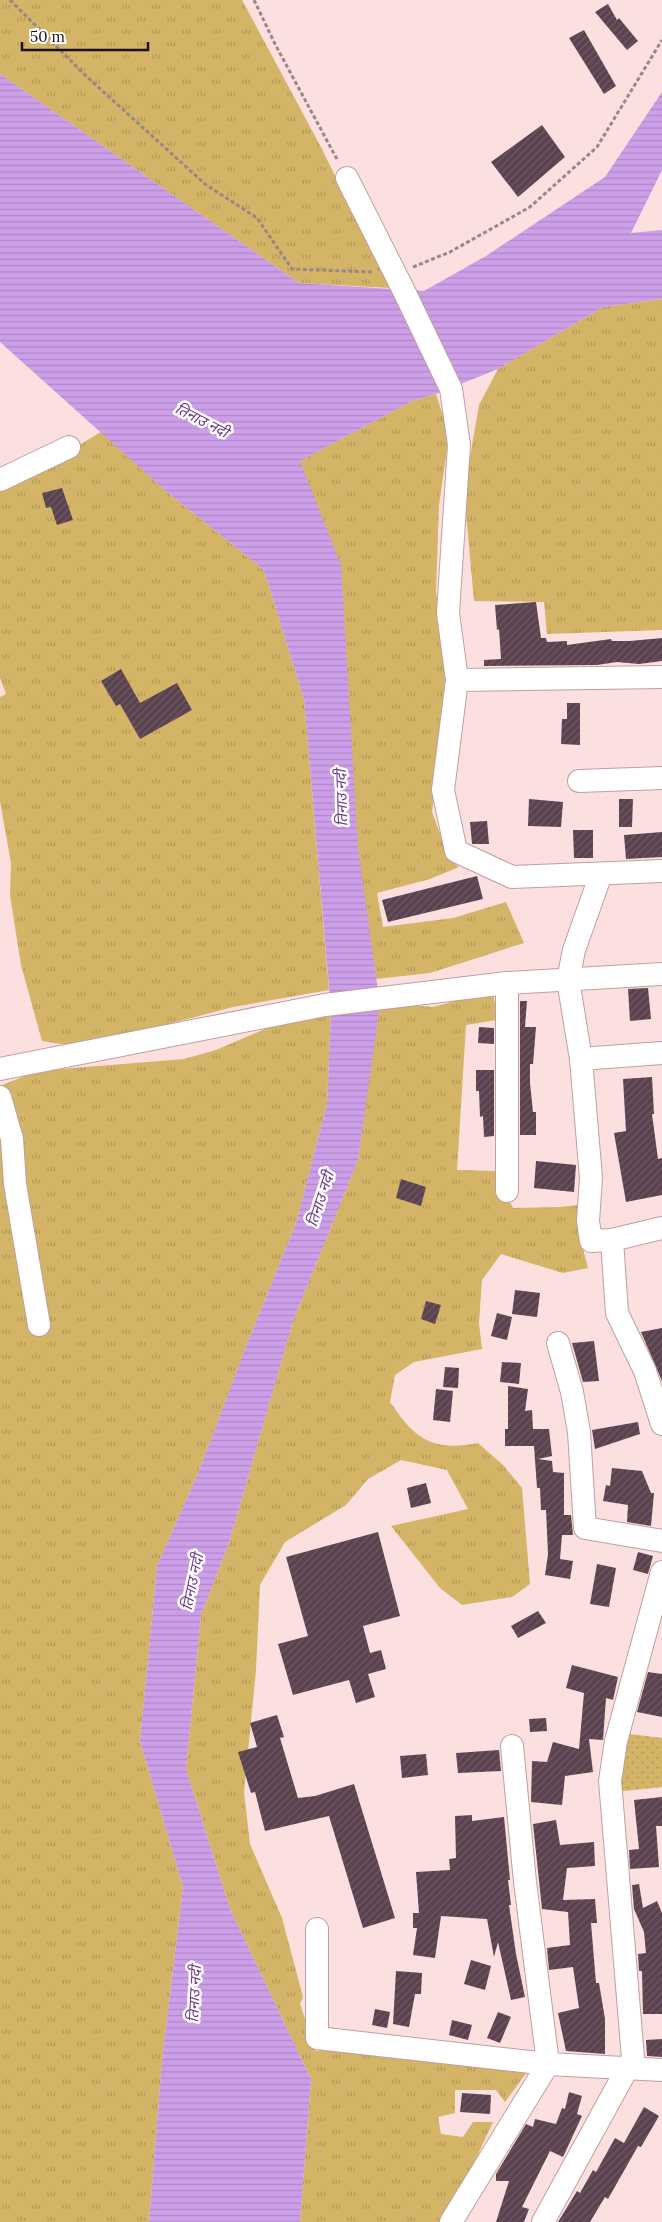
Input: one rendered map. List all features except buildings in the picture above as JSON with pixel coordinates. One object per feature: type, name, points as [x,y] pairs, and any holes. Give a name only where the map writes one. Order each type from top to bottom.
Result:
[{"type":"street","points":[[347,178],[403,289],[450,389],[459,445],[448,612],[457,680],[443,790],[456,851],[512,877],[662,872]]},
{"type":"street","points":[[0,480],[69,447]]},
{"type":"street","points":[[457,680],[662,677]]},
{"type":"street","points":[[579,781],[662,778]]},
{"type":"street","points":[[602,874],[574,950],[568,980],[581,1059],[591,1178],[588,1221],[591,1241],[612,1240],[662,1228]]},
{"type":"street","points":[[0,1070],[325,1005],[507,983],[662,974]]},
{"type":"street","points":[[507,983],[507,1191]]},
{"type":"street","points":[[581,1059],[662,1052]]},
{"type":"street","points":[[0,1097],[12,1140],[15,1184],[39,1325]]},
{"type":"street","points":[[612,1240],[617,1313],[645,1371],[662,1424]]},
{"type":"street","points":[[558,1343],[572,1392],[577,1424],[585,1528],[662,1542]]},
{"type":"street","points":[[543,2222],[633,2058],[610,1781],[616,1741],[662,1572]]},
{"type":"street","points":[[451,2222],[548,2064],[525,1882],[512,1746]]},
{"type":"street","points":[[317,1929],[317,2038],[548,2064],[662,2070]]},
{"type":"path","points":[[254,0],[276,46],[347,178]]},
{"type":"green space","points":[[0,0],[242,0],[323,151],[390,288],[299,283],[0,74]]},
{"type":"green space","points":[[662,299],[662,630],[547,634],[544,602],[474,601],[464,492],[479,405],[498,369],[603,307]]},
{"type":"green space","points":[[436,394],[449,435],[439,505],[436,592],[449,682],[432,812],[449,858],[459,867],[430,879],[377,893],[383,927],[453,918],[506,902],[524,943],[430,973],[376,979],[300,461],[412,401]]},
{"type":"green space","points":[[101,432],[167,492],[264,570],[304,699],[329,990],[233,1007],[131,1034],[67,1045],[42,1041],[21,965],[10,895],[11,863],[0,801],[0,697],[6,694],[0,678],[0,492]]},
{"type":"green space","points":[[493,991],[497,1020],[466,1025],[457,1170],[495,1171],[513,1208],[579,1205],[582,1245],[588,1268],[563,1273],[501,1254],[482,1280],[479,1323],[482,1349],[414,1362],[395,1375],[390,1402],[408,1425],[426,1440],[448,1446],[478,1443],[503,1465],[522,1488],[530,1584],[512,1597],[462,1605],[440,1588],[391,1526],[468,1509],[447,1470],[401,1460],[368,1479],[346,1505],[285,1542],[260,1585],[256,1670],[244,1792],[250,1844],[282,1918],[303,1997],[300,2004],[316,2051],[335,2048],[529,2069],[505,2102],[496,2090],[455,2090],[455,2113],[438,2117],[441,2134],[463,2137],[473,2122],[493,2122],[456,2202],[449,2222],[300,2222],[311,2079],[230,1909],[186,1769],[201,1615],[229,1543],[293,1321],[358,1160],[379,1003],[433,1007]]},
{"type":"green space","points":[[331,1010],[327,1104],[296,1223],[245,1349],[199,1471],[157,1566],[140,1741],[183,1887],[162,2061],[149,2222],[0,2222],[0,1086],[37,1071],[184,1059],[216,1050],[279,1023]]},
{"type":"green space","points":[[630,1734],[662,1738],[662,1787],[615,1792]]},
{"type":"water","name":"तिनाउ नदी","points":[[0,74],[299,283],[424,291],[486,256],[605,177],[662,92],[662,170],[631,233],[662,230],[662,299],[603,307],[498,369],[436,394],[412,401],[300,461],[341,565],[358,848],[380,1005],[358,1160],[293,1321],[229,1543],[201,1615],[186,1769],[230,1909],[311,2079],[300,2222],[149,2222],[162,2061],[183,1887],[140,1741],[157,1566],[199,1471],[245,1349],[296,1223],[327,1104],[331,1010],[304,699],[264,570],[167,492],[0,342]]}]
